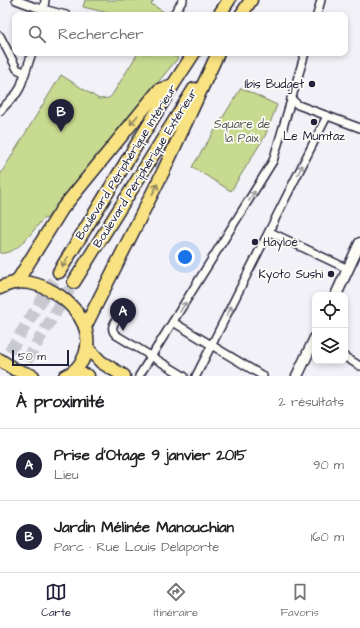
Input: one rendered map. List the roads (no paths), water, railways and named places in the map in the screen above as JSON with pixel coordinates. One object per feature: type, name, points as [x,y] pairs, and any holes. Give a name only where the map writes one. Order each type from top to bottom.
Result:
[{"type":"main road","points":[[221,12],[229,0]]},
{"type":"main road","points":[[243,12],[251,0]]},
{"type":"main road","name":"Boulevard Périphérique Intérieur","points":[[59,272],[192,56]]},
{"type":"main road","name":"Boulevard Périphérique Extérieur","points":[[74,282],[215,56]]},
{"type":"main road","points":[[85,327],[163,172],[216,56]]},
{"type":"main road","points":[[16,283],[62,209],[96,166],[159,90],[173,86]]},
{"type":"main road","points":[[337,292],[360,243]]},
{"type":"main road","points":[[0,288],[16,283],[30,283],[46,288],[65,300],[78,314],[85,327],[87,348],[83,360],[70,374]]},
{"type":"main road","points":[[297,376],[312,344]]},
{"type":"main road","points":[[87,348],[101,362],[124,376]]},
{"type":"main road","points":[[0,360],[14,369],[33,376]]},
{"type":"main road","points":[[70,374],[88,376]]},
{"type":"street","points":[[16,0],[44,12],[45,0]]},
{"type":"street","points":[[175,12],[183,0]]},
{"type":"street","points":[[317,12],[321,0]]},
{"type":"street","points":[[0,36],[17,69],[25,73]]},
{"type":"street","points":[[0,111],[20,88],[31,56]]},
{"type":"street","points":[[139,376],[273,161],[304,56]]},
{"type":"street","points":[[291,98],[298,105],[360,128]]},
{"type":"street","points":[[196,376],[270,232],[327,116]]},
{"type":"street","points":[[270,232],[348,269]]},
{"type":"street","points":[[116,320],[112,326],[113,332],[116,335],[184,376]]},
{"type":"street","points":[[173,322],[263,376]]},
{"type":"street","points":[[348,359],[360,366]]},
{"type":"tunnel","points":[[0,367],[59,272]]},
{"type":"tunnel","points":[[17,376],[74,282]]},
{"type":"place","name":"Ibis Budget","points":[[312,84]]},
{"type":"place","name":"Le Mumtaz","points":[[314,122]]},
{"type":"place","name":"Jardin Mélinée Manouchian","points":[[61,132]]},
{"type":"place","name":"Hayloé","points":[[255,242]]},
{"type":"place","name":"Kyoto Sushi","points":[[331,274]]},
{"type":"place","name":"Prise d'Otage 9 janvier 2015","points":[[123,331]]},
{"type":"park label","name":"Square de la Paix","points":[[242,131]]}]
